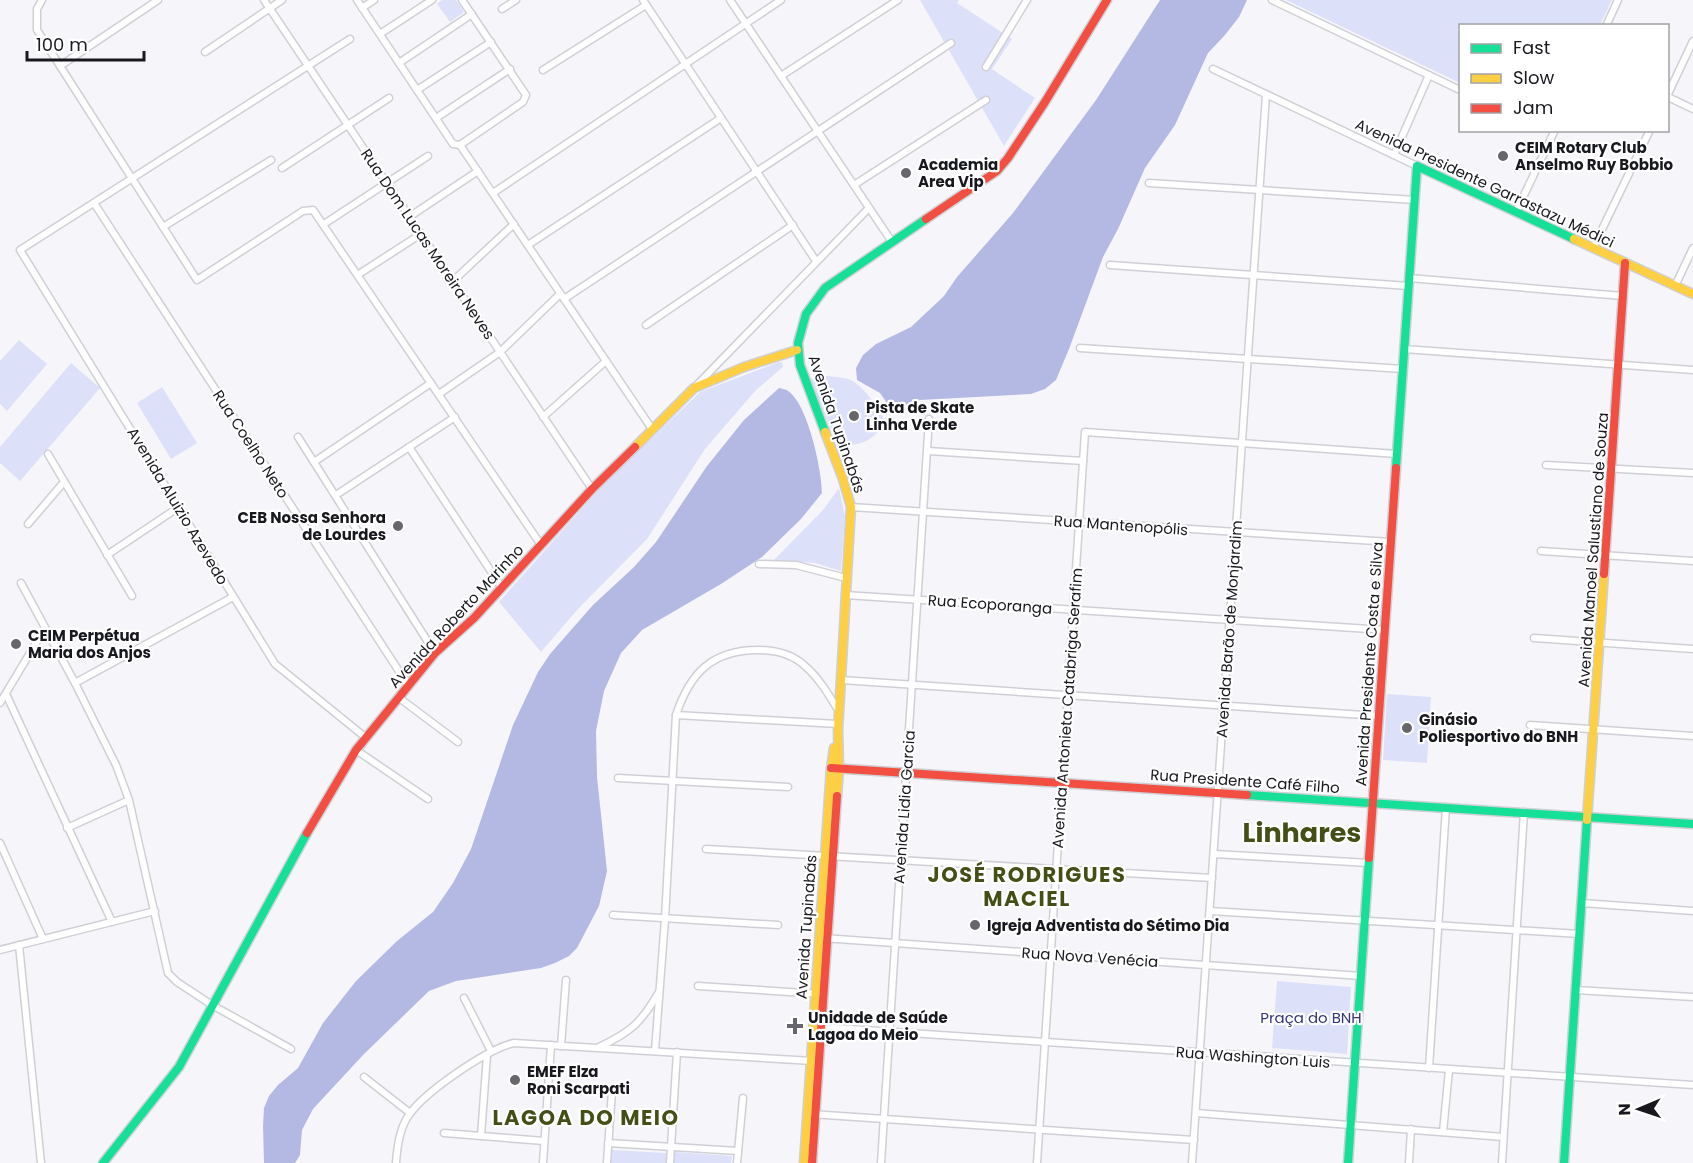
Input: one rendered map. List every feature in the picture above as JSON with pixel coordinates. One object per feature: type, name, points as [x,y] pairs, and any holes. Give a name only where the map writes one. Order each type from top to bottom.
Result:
[{"type":"main road","name":"Avenida Tupinabás","points":[[804,1163],[815,1061],[841,680],[850,507],[843,479],[803,377],[797,350],[798,339],[805,317],[816,297],[839,278],[997,171],[1008,158],[1107,0]]},
{"type":"main road","name":"Avenida Presidente Garrastazu Médici","points":[[1417,166],[1693,294]]},
{"type":"main road","name":"Avenida Presidente Costa e Silva","points":[[1348,1163],[1417,166]]},
{"type":"main road","name":"Avenida Manoel Salustiano de Souza","points":[[1565,1163],[1625,263]]},
{"type":"main road","points":[[694,388],[744,367],[797,350]]},
{"type":"main road","name":"Avenida Roberto Marinho","points":[[103,1163],[179,1067],[313,823],[365,737],[435,653],[474,618],[592,489],[694,388]]},
{"type":"main road","name":"Rua Presidente Café Filho","points":[[835,768],[1693,824]]},
{"type":"main road","name":"Avenida Tupinabás","points":[[811,1114],[812,1163]]},
{"type":"street","points":[[42,0],[37,9],[37,30],[197,280],[303,211],[313,210],[318,214],[541,545]]},
{"type":"street","points":[[60,66],[158,0]]},
{"type":"street","name":"Rua Dom Lucas Moreira Neves","points":[[264,0],[592,489]]},
{"type":"street","points":[[205,52],[282,0]]},
{"type":"street","points":[[357,0],[453,144],[460,145],[525,99],[525,91],[462,0]]},
{"type":"street","points":[[363,8],[374,0]]},
{"type":"street","points":[[380,34],[432,0]]},
{"type":"street","points":[[502,9],[516,0]]},
{"type":"street","points":[[730,0],[892,242]]},
{"type":"street","points":[[493,193],[781,0]]},
{"type":"street","points":[[781,76],[898,0]]},
{"type":"street","points":[[986,67],[1027,0]]},
{"type":"street","points":[[1272,0],[1459,89]]},
{"type":"street","points":[[1607,24],[1618,0]]},
{"type":"street","points":[[543,70],[645,2],[816,261]]},
{"type":"street","points":[[399,63],[472,14]]},
{"type":"street","points":[[94,203],[350,39]]},
{"type":"street","points":[[1669,93],[1693,41]]},
{"type":"street","points":[[417,90],[491,42]]},
{"type":"street","points":[[439,394],[500,352],[562,296],[951,43]]},
{"type":"street","points":[[436,118],[510,69]]},
{"type":"street","name":"Avenida Presidente Garrastazu Médici","points":[[1213,69],[1417,166]]},
{"type":"street","points":[[1394,155],[1429,75]]},
{"type":"street","name":"Avenida Barão de Monjardim","points":[[1192,1163],[1266,95]]},
{"type":"street","points":[[1669,96],[1693,109]]},
{"type":"street","points":[[282,168],[389,98]]},
{"type":"street","points":[[854,185],[986,100]]},
{"type":"street","points":[[528,245],[721,118]]},
{"type":"street","points":[[1593,248],[1649,132]]},
{"type":"street","points":[[1516,212],[1554,133]]},
{"type":"street","points":[[460,145],[652,429]]},
{"type":"street","points":[[324,224],[428,156]]},
{"type":"street","points":[[163,227],[271,160]]},
{"type":"street","points":[[409,217],[478,171]]},
{"type":"street","points":[[1149,183],[1414,200]]},
{"type":"street","name":"Avenida Aluizio Azevedo","points":[[94,203],[20,250],[275,664],[365,737]]},
{"type":"street","name":"Rua Coelho Neto","points":[[94,203],[408,685]]},
{"type":"street","name":"Avenida Roberto Marinho","points":[[694,388],[869,208]]},
{"type":"street","points":[[453,281],[514,224]]},
{"type":"street","points":[[646,325],[793,225]]},
{"type":"street","points":[[358,274],[421,234]]},
{"type":"street","points":[[1675,286],[1693,248]]},
{"type":"street","points":[[1110,265],[1623,296]]},
{"type":"street","points":[[1080,348],[1403,369]]},
{"type":"street","points":[[1404,349],[1693,370]]},
{"type":"street","points":[[543,417],[606,361]]},
{"type":"street","points":[[314,462],[431,383]]},
{"type":"street","points":[[336,495],[454,417]]},
{"type":"street","name":"Avenida Lidia Garcia","points":[[881,1163],[929,419]]},
{"type":"street","name":"Avenida Antonieta Catabriga Serafim","points":[[1036,1163],[1085,432],[1242,443]]},
{"type":"street","points":[[297,437],[435,653]]},
{"type":"street","points":[[1242,443],[1397,454]]},
{"type":"street","points":[[409,447],[502,588]]},
{"type":"street","points":[[928,451],[1083,461]]},
{"type":"street","points":[[48,454],[132,596]]},
{"type":"street","points":[[1546,465],[1693,473]]},
{"type":"street","points":[[28,524],[64,482]]},
{"type":"street","points":[[107,555],[179,507]]},
{"type":"street","name":"Rua Mantenopólis","points":[[850,507],[1391,542]]},
{"type":"street","points":[[1541,551],[1693,561]]},
{"type":"street","points":[[759,564],[796,565],[846,578]]},
{"type":"street","points":[[21,583],[116,765],[129,800],[168,973],[177,982],[212,1005],[291,1049]]},
{"type":"street","name":"Rua Ecoporanga","points":[[846,595],[1385,630]]},
{"type":"street","points":[[75,683],[233,597]]},
{"type":"street","points":[[0,703],[45,628]]},
{"type":"street","points":[[1534,638],[1693,649]]},
{"type":"street","points":[[655,1051],[676,716],[682,696],[693,678],[708,664],[725,654],[748,650],[774,650],[805,665],[820,681],[839,710]]},
{"type":"street","points":[[841,680],[1379,716]]},
{"type":"street","points":[[6,694],[112,922]]},
{"type":"street","points":[[398,698],[458,742]]},
{"type":"street","points":[[676,716],[838,727]]},
{"type":"street","points":[[1530,725],[1693,736]]},
{"type":"street","points":[[356,750],[428,799]]},
{"type":"street","points":[[618,778],[788,787]]},
{"type":"street","points":[[67,828],[129,800]]},
{"type":"street","points":[[1429,1068],[1446,807]]},
{"type":"street","points":[[1502,1163],[1524,812]]},
{"type":"street","points":[[0,843],[43,939]]},
{"type":"street","points":[[706,849],[1212,878]]},
{"type":"street","points":[[1214,854],[1369,863]]},
{"type":"street","points":[[1582,903],[1693,911]]},
{"type":"street","points":[[0,950],[155,911]]},
{"type":"street","points":[[1210,911],[1580,934]]},
{"type":"street","points":[[613,915],[778,925]]},
{"type":"street","name":"Rua Nova Venécia","points":[[823,938],[1361,976]]},
{"type":"street","points":[[19,945],[41,1163]]},
{"type":"street","points":[[561,1046],[566,980]]},
{"type":"street","points":[[698,986],[819,994]]},
{"type":"street","points":[[1576,990],[1693,997]]},
{"type":"street","points":[[599,1047],[625,1034],[637,1024],[659,991]]},
{"type":"street","points":[[464,998],[489,1053],[481,1136]]},
{"type":"street","name":"Rua Washington Luis","points":[[817,1026],[1693,1085]]},
{"type":"street","points":[[396,1163],[405,1120],[424,1098],[489,1053],[514,1043],[815,1061]]},
{"type":"street","points":[[543,1163],[551,1045]]},
{"type":"street","points":[[670,1163],[677,1052]]},
{"type":"street","points":[[1443,1132],[1449,1070]]},
{"type":"street","points":[[364,1077],[410,1113]]},
{"type":"street","points":[[607,1163],[612,1091]]},
{"type":"street","points":[[737,1163],[743,1098]]},
{"type":"street","points":[[1196,1113],[1503,1137]]},
{"type":"street","points":[[811,1114],[1194,1140]]},
{"type":"street","points":[[1408,1163],[1411,1129]]},
{"type":"street","points":[[444,1133],[544,1142]]},
{"type":"street","points":[[608,1143],[738,1151]]},
{"type":"green space","points":[[442,0],[456,0],[464,12],[450,22],[437,4]]},
{"type":"green space","points":[[920,0],[959,0],[957,3],[1012,39],[992,69],[1035,98],[1004,146]]},
{"type":"green space","points":[[1286,0],[1612,0],[1600,24],[1459,24],[1459,83]]},
{"type":"green space","points":[[19,340],[47,364],[7,411],[0,404],[0,361]]},
{"type":"green space","points":[[782,362],[783,367],[756,390],[705,449],[647,539],[578,609],[541,652],[499,602],[602,486],[700,392]]},
{"type":"green space","points":[[71,363],[100,388],[20,481],[0,463],[0,447]]},
{"type":"green space","name":"Pista de Skate Linha Verde","points":[[828,376],[853,381],[876,406],[886,424],[870,439],[859,444],[837,445],[810,379]]},
{"type":"green space","points":[[162,387],[197,443],[171,459],[137,403]]},
{"type":"green space","points":[[839,488],[845,516],[841,571],[815,563],[774,560],[823,510]]},
{"type":"green space","name":"Ginásio Poliesportivo do BNH","points":[[1387,694],[1431,697],[1427,763],[1383,760]]},
{"type":"green space","name":"Praça do BNH","points":[[1277,981],[1351,987],[1347,1054],[1272,1048]]},
{"type":"green space","points":[[612,1150],[666,1153],[666,1163],[611,1163]]},
{"type":"green space","points":[[674,1152],[732,1156],[731,1163],[673,1163]]},
{"type":"water","points":[[1160,0],[1247,0],[1239,17],[1208,53],[1175,125],[1145,168],[1103,257],[1056,380],[1045,389],[1031,394],[920,400],[895,408],[887,403],[880,393],[857,380],[856,368],[863,355],[876,344],[911,327],[944,296],[957,277],[1013,213],[1096,100]]},
{"type":"water","points":[[779,388],[787,390],[795,398],[808,423],[817,454],[822,493],[801,519],[762,557],[642,630],[621,653],[604,691],[596,731],[597,777],[607,871],[599,906],[577,948],[569,956],[541,968],[456,981],[429,991],[364,1054],[313,1109],[302,1130],[300,1155],[295,1163],[264,1163],[264,1108],[269,1096],[298,1068],[323,1023],[356,981],[397,941],[433,912],[453,883],[471,849],[513,725],[538,672],[550,654],[593,605],[634,567],[656,542],[707,466],[744,420]]},
{"type":"traffic: fast","points":[[1396,468],[1417,166],[1574,239]]},
{"type":"traffic: fast","points":[[825,432],[800,365],[798,343],[806,314],[825,288],[926,219]]},
{"type":"traffic: fast","points":[[1247,795],[1693,824]]},
{"type":"traffic: fast","points":[[1564,1163],[1587,820]]},
{"type":"traffic: fast","points":[[103,1163],[179,1067],[307,833]]},
{"type":"traffic: fast","points":[[1348,1163],[1369,858]]},
{"type":"traffic: slow","points":[[1574,239],[1693,294]]},
{"type":"traffic: slow","points":[[635,447],[694,388],[744,367],[797,350]]},
{"type":"traffic: slow","points":[[825,432],[851,507],[838,730],[837,796]]},
{"type":"traffic: slow","points":[[1587,820],[1604,574]]},
{"type":"traffic: slow","points":[[804,1163],[834,748]]},
{"type":"traffic: jam","points":[[926,219],[997,171],[1008,158],[1107,0]]},
{"type":"traffic: jam","points":[[1604,574],[1625,263]]},
{"type":"traffic: jam","points":[[307,833],[356,750],[435,653],[474,618],[592,489],[635,447]]},
{"type":"traffic: jam","points":[[1369,858],[1396,468]]},
{"type":"traffic: jam","points":[[831,768],[1247,795]]},
{"type":"traffic: jam","points":[[812,1163],[837,796]]},
{"type":"place","name":"CEIM Rotary Club Anselmo Ruy Bobbio","points":[[1503,156]]},
{"type":"place","name":"Academia Area Vip","points":[[906,173]]},
{"type":"place","name":"Pista de Skate Linha Verde","points":[[854,416]]},
{"type":"place","name":"CEB Nossa Senhora de Lourdes","points":[[398,526]]},
{"type":"place","name":"CEIM Perpétua Maria dos Anjos","points":[[16,644]]},
{"type":"place","name":"Ginásio Poliesportivo do BNH","points":[[1407,728]]},
{"type":"place","name":"Igreja Adventista do Sétimo Dia","points":[[975,925]]},
{"type":"place","name":"Unidade de Saúde Lagoa do Meio","points":[[795,1026]]},
{"type":"place","name":"EMEF Elza Roni Scarpati","points":[[515,1080]]},
{"type":"district","name":"Linhares","points":[[1302,832]]},
{"type":"district","name":"JOSÉ RODRIGUES MACIEL","points":[[1027,886]]},
{"type":"district","name":"LAGOA DO MEIO","points":[[586,1117]]}]
